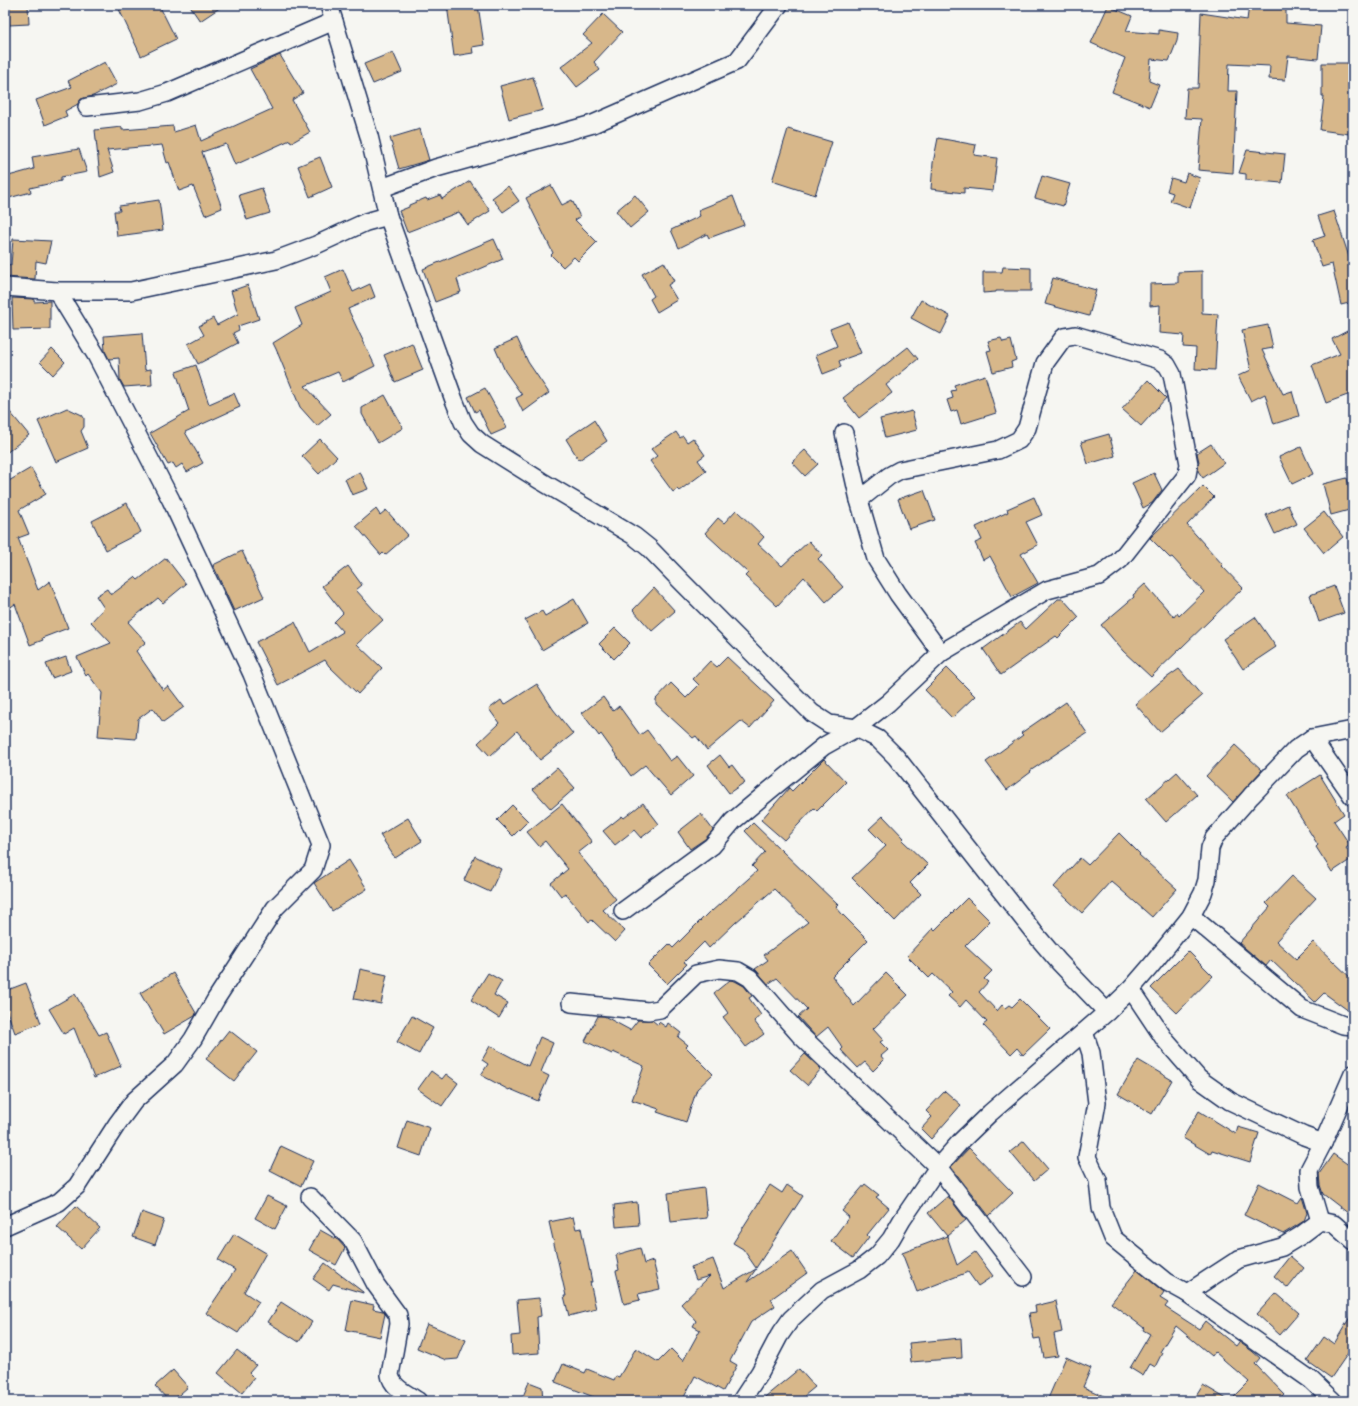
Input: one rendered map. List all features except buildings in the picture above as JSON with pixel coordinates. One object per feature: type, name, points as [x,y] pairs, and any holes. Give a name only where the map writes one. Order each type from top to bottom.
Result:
[{"type":"street","points":[[382,188],[436,168],[593,124],[737,61],[780,5]]},
{"type":"street","points":[[87,107],[140,101],[167,93],[332,13],[369,136],[388,216],[454,400],[463,422],[471,434],[482,444],[614,524],[650,548],[681,582],[812,713],[829,724],[856,728],[878,739],[896,757],[1036,935],[1106,1012]]},
{"type":"street","points":[[5,287],[57,291],[131,291],[276,260],[316,245],[366,222],[388,216]]},
{"type":"street","points":[[5,1226],[59,1202],[77,1186],[116,1124],[134,1102],[176,1064],[275,908],[313,870],[321,845],[252,674],[171,500],[96,355],[57,291]]},
{"type":"street","points":[[623,911],[712,846],[733,821],[824,746],[856,728],[888,703],[941,653],[1047,590],[1099,576],[1120,560],[1187,475],[1189,464],[1172,374],[1167,365],[1160,360],[1075,336],[1064,337],[1045,363],[1027,428],[1019,440],[998,450],[900,470],[889,476],[859,500]]},
{"type":"street","points":[[844,432],[859,500],[876,559],[898,594],[941,653]]},
{"type":"street","points":[[741,1401],[760,1372],[779,1336],[791,1318],[822,1290],[859,1270],[877,1256],[891,1239],[938,1167],[960,1142],[990,1113],[1106,1012],[1150,967],[1191,916],[1203,893],[1207,880],[1210,848],[1214,838],[1296,749],[1312,738],[1353,730]]},
{"type":"street","points":[[1312,738],[1353,797]]},
{"type":"street","points":[[1191,916],[1302,1009],[1343,1025],[1353,1026]]},
{"type":"street","points":[[571,1003],[648,1011],[660,1009],[696,974],[718,969],[738,971],[750,978],[799,1034],[938,1167],[1023,1277]]},
{"type":"street","points":[[1131,988],[1165,1040],[1198,1079],[1230,1101],[1304,1136],[1324,1143]]},
{"type":"street","points":[[1084,1032],[1091,1053],[1097,1103],[1087,1157],[1098,1180],[1101,1208],[1112,1238],[1167,1282],[1187,1293],[1311,1380],[1333,1401]]},
{"type":"street","points":[[1320,1221],[1310,1187],[1309,1170],[1324,1143],[1353,1074]]},
{"type":"street","points":[[310,1197],[353,1241],[376,1285],[398,1315],[399,1324],[390,1375],[391,1380],[418,1401]]},
{"type":"street","points":[[1187,1293],[1240,1259],[1282,1247],[1320,1221],[1334,1224],[1353,1241]]}]
